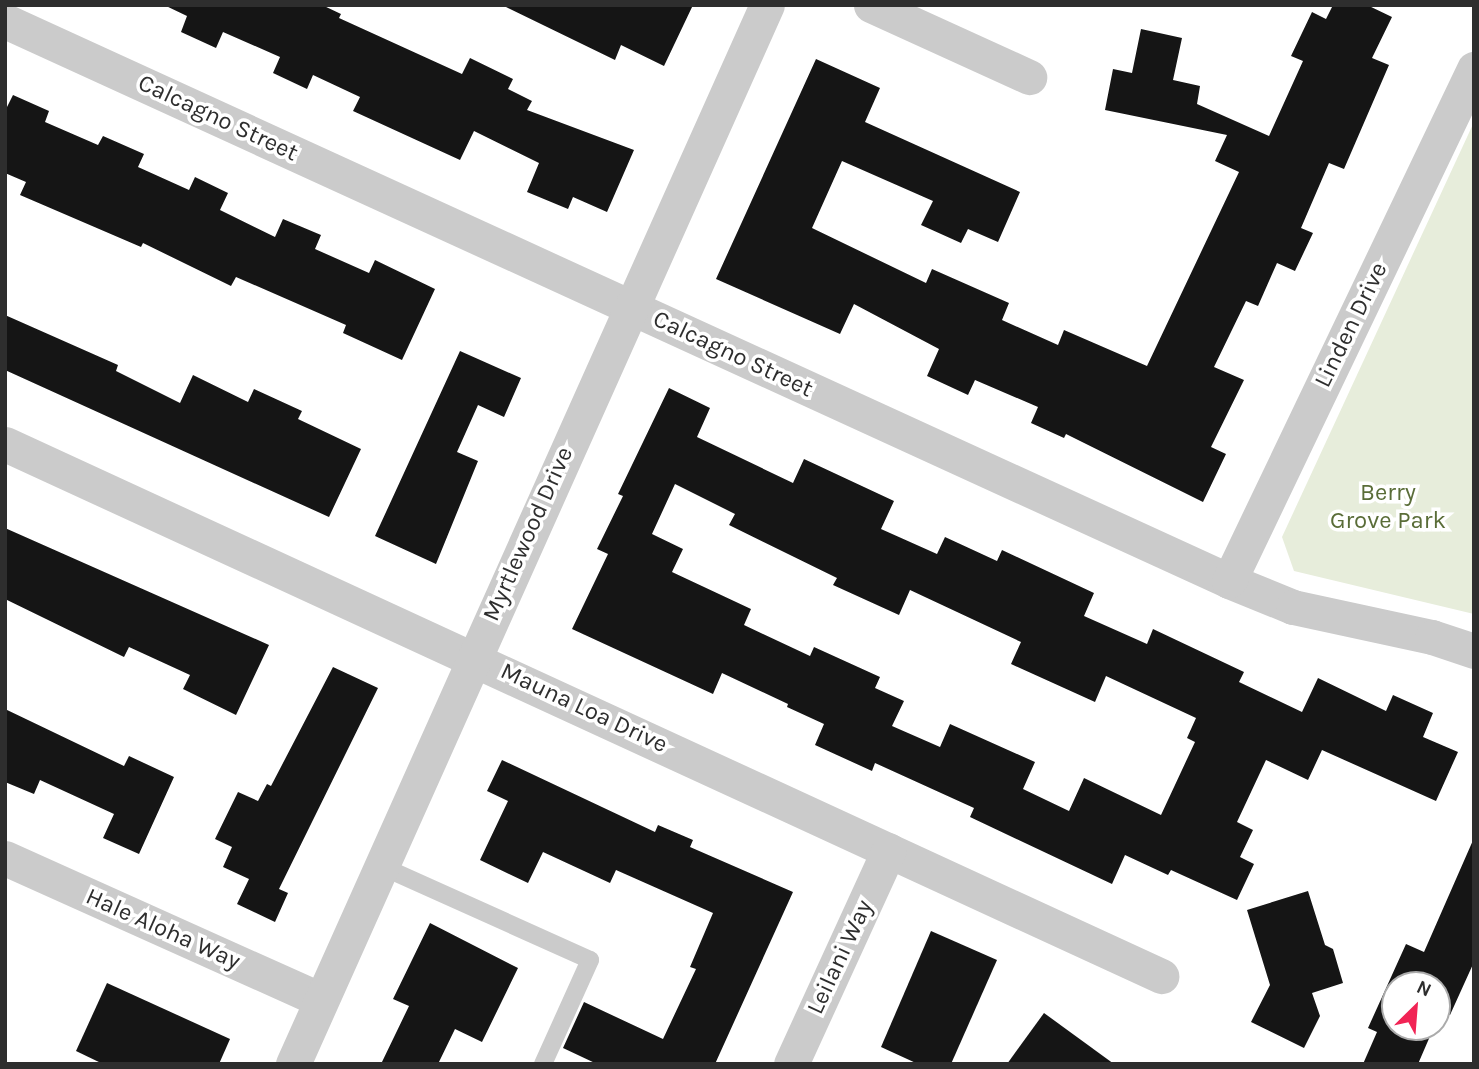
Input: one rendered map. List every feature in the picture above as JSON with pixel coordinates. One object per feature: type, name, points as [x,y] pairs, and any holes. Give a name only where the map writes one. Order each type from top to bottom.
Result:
[{"type":"street","name":"Myrtlewood Drive","points":[[293,1064],[767,5]]},
{"type":"street","points":[[871,5],[1029,77]]},
{"type":"street","name":"Calcagno Street","points":[[5,21],[1229,581],[1293,607],[1432,637],[1474,651]]},
{"type":"street","name":"Linden Drive","points":[[1229,581],[1474,69]]},
{"type":"street","name":"Mauna Loa Drive","points":[[5,444],[474,657],[1161,976]]},
{"type":"street","name":"Leilani Way","points":[[791,1064],[889,850]]},
{"type":"street","name":"Hale Aloha Way","points":[[5,858],[321,1000]]},
{"type":"lane","points":[[381,866],[590,960],[543,1064]]},
{"type":"green space","name":"Berry Grove Park","points":[[1474,122],[1474,614],[1294,571],[1282,537]]},
{"type":"building","points":[[164,5],[322,5],[341,14],[339,18],[462,74],[470,58],[513,79],[508,89],[532,101],[527,110],[634,150],[607,212],[573,197],[568,209],[527,192],[539,163],[474,131],[460,160],[353,111],[360,97],[313,75],[307,89],[273,73],[280,57],[223,32],[216,48],[181,32],[187,16]]},
{"type":"building","points":[[502,5],[693,5],[664,66],[621,45],[615,60]]},
{"type":"building","points":[[1333,5],[1367,5],[1392,17],[1372,58],[1389,65],[1344,169],[1329,163],[1301,228],[1313,233],[1295,271],[1277,263],[1258,306],[1246,301],[1214,367],[1244,380],[1211,447],[1226,454],[1203,502],[1066,434],[1064,438],[1031,423],[1038,407],[975,380],[968,395],[927,376],[939,349],[854,304],[840,334],[716,279],[816,59],[880,88],[865,122],[1020,192],[998,242],[968,229],[961,243],[921,225],[933,201],[842,161],[812,228],[926,283],[932,269],[1009,303],[1002,320],[1058,345],[1064,330],[1147,366],[1239,172],[1215,161],[1227,135],[1105,110],[1113,69],[1132,73],[1141,29],[1182,38],[1173,80],[1200,86],[1197,104],[1269,136],[1303,61],[1291,56],[1312,12],[1326,19]]},
{"type":"building","points":[[13,95],[49,111],[45,122],[98,145],[103,136],[144,154],[138,167],[189,190],[195,177],[228,193],[220,210],[275,237],[283,219],[321,235],[315,249],[369,273],[375,260],[435,289],[402,360],[343,333],[346,325],[236,277],[231,286],[143,243],[141,247],[20,195],[26,182],[5,173],[5,111]]},
{"type":"building","points":[[5,315],[118,365],[116,371],[180,403],[193,375],[248,402],[254,389],[302,411],[298,419],[361,449],[329,517],[5,370]]},
{"type":"building","points":[[460,351],[521,378],[504,417],[478,405],[457,452],[478,461],[436,564],[375,536]]},
{"type":"building","points":[[669,388],[710,408],[697,437],[793,483],[804,459],[894,501],[881,529],[937,554],[945,537],[997,561],[1002,550],[1094,593],[1084,616],[1147,644],[1153,629],[1244,672],[1239,682],[1302,712],[1318,678],[1386,711],[1393,695],[1433,713],[1423,737],[1458,752],[1436,801],[1322,750],[1308,780],[1266,760],[1237,822],[1253,830],[1240,857],[1254,864],[1237,900],[1171,870],[1168,875],[1125,855],[1112,884],[970,817],[974,808],[875,763],[872,771],[815,745],[824,724],[787,707],[788,704],[722,673],[713,694],[572,629],[608,554],[597,549],[623,496],[618,494]],"holes":[[[675,484],[735,514],[729,525],[837,578],[833,585],[899,615],[910,590],[1021,642],[1011,664],[1095,702],[1106,676],[1196,718],[1187,738],[1195,742],[1161,815],[1084,778],[1069,811],[1023,789],[1035,762],[950,724],[940,747],[892,726],[904,701],[875,688],[880,677],[814,647],[810,656],[744,625],[751,609],[672,572],[683,549],[652,534]]]},
{"type":"building","points":[[5,528],[269,645],[236,715],[183,689],[190,675],[129,647],[124,657],[5,599]]},
{"type":"building","points":[[333,667],[378,688],[279,889],[288,893],[275,922],[237,904],[249,879],[223,867],[232,847],[215,839],[238,792],[258,801],[267,784],[271,786]]},
{"type":"building","points":[[5,709],[124,766],[129,756],[174,777],[139,854],[103,838],[114,814],[40,780],[34,794],[5,782]]},
{"type":"building","points":[[502,760],[655,832],[658,825],[693,840],[690,847],[793,892],[715,1064],[597,1064],[563,1048],[584,1002],[663,1039],[696,969],[690,967],[713,913],[616,870],[610,883],[543,852],[528,883],[480,860],[508,801],[487,791]]},
{"type":"building","points":[[1474,838],[1474,962],[1451,1013],[1451,971],[1394,971],[1406,944],[1424,952]]},
{"type":"building","points":[[1308,891],[1325,945],[1333,949],[1343,983],[1312,993],[1320,1016],[1304,1048],[1251,1022],[1270,985],[1247,910]]},
{"type":"building","points":[[430,923],[518,968],[482,1042],[455,1029],[438,1064],[381,1064],[409,1006],[393,999]]},
{"type":"building","points":[[931,931],[997,960],[951,1064],[918,1064],[881,1047]]},
{"type":"building","points":[[107,983],[230,1039],[219,1064],[103,1064],[76,1051]]},
{"type":"building","points":[[1381,999],[1381,1041],[1428,1041],[1418,1064],[1363,1064],[1377,1032],[1368,1028]]},
{"type":"building","points":[[1044,1013],[1114,1064],[1007,1064]]}]
